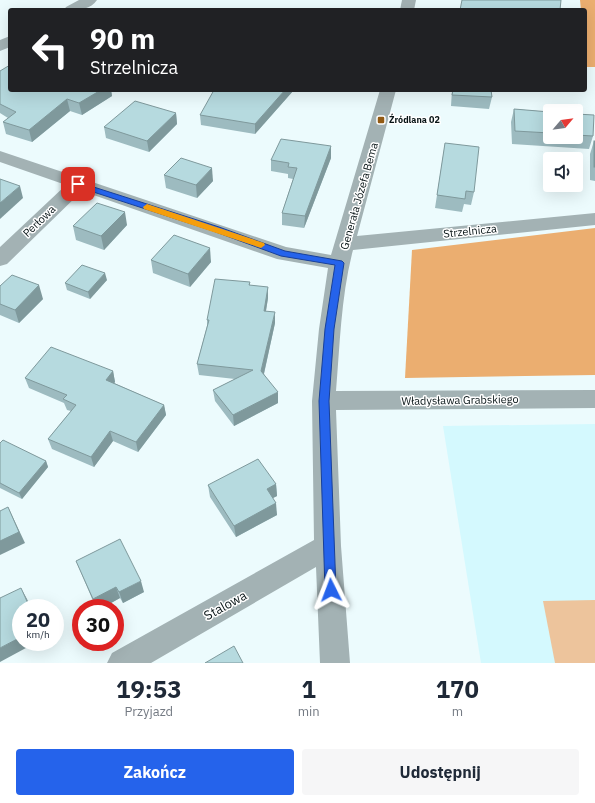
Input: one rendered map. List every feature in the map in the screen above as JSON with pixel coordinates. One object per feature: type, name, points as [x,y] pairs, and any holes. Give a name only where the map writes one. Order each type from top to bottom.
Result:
[{"type":"street","points":[[74,8],[90,0]]},
{"type":"street","name":"Generała Józefa Bema","points":[[335,663],[328,546],[324,401],[330,329],[339,263],[387,92]]},
{"type":"street","points":[[0,156],[78,184],[216,229],[284,254],[339,263]]},
{"type":"street","name":"Perłowa","points":[[0,259],[78,184]]},
{"type":"street","name":"Strzelnicza","points":[[345,244],[595,219]]},
{"type":"street","name":"Władysława Grabskiego","points":[[324,401],[595,399]]},
{"type":"street","name":"Stalowa","points":[[122,663],[328,546]]},
{"type":"shaded area","points":[[580,0],[595,0],[595,67],[587,67],[587,8],[581,8]]},
{"type":"shaded area","points":[[595,228],[595,375],[405,378],[412,250]]},
{"type":"shaded area","points":[[595,424],[595,663],[481,663],[443,426]]},
{"type":"shaded area","points":[[595,600],[595,663],[555,663],[543,601]]},
{"type":"building","points":[[462,0],[561,0],[560,8],[460,8]]},
{"type":"building","points":[[8,66],[8,92],[98,92],[79,103],[67,99],[29,130],[3,122],[16,112],[0,104],[0,71]]},
{"type":"building","points":[[213,92],[283,92],[255,124],[200,115]]},
{"type":"building","points":[[453,92],[491,92],[492,97],[452,95]]},
{"type":"building","points":[[135,101],[176,113],[147,141],[104,127]]},
{"type":"building","points":[[514,109],[543,111],[543,133],[515,131]]},
{"type":"building","points":[[583,114],[594,115],[593,136],[583,135]]},
{"type":"building","points":[[281,139],[331,146],[305,216],[282,213],[297,168],[288,167],[289,163],[271,160]]},
{"type":"building","points":[[595,141],[595,167],[594,167]]},
{"type":"building","points":[[445,143],[479,147],[474,192],[466,191],[465,199],[437,195]]},
{"type":"building","points":[[181,158],[212,168],[196,185],[164,175]]},
{"type":"building","points":[[0,179],[20,186],[0,203]]},
{"type":"building","points":[[97,203],[125,212],[101,236],[73,226]]},
{"type":"building","points":[[174,235],[210,248],[188,274],[151,260]]},
{"type":"building","points":[[82,265],[105,273],[88,292],[65,283]]},
{"type":"building","points":[[12,275],[39,285],[15,310],[0,304],[0,286]]},
{"type":"building","points":[[215,279],[250,282],[249,285],[268,287],[264,311],[275,312],[261,371],[278,392],[233,415],[213,390],[253,370],[197,364],[209,320],[207,320]]},
{"type":"building","points":[[51,347],[113,371],[106,380],[164,405],[136,442],[110,431],[91,457],[48,439],[76,405],[63,399],[67,395],[25,378]]},
{"type":"building","points":[[3,440],[46,461],[19,493],[0,483],[0,443]]},
{"type":"building","points":[[258,459],[276,484],[267,489],[276,503],[234,526],[208,485]]},
{"type":"building","points":[[8,507],[19,532],[0,541],[0,511]]},
{"type":"building","points":[[120,539],[141,581],[119,592],[116,587],[93,599],[76,561]]},
{"type":"building","points":[[21,588],[26,599],[12,599],[12,642],[0,648],[0,598]]},
{"type":"building","points":[[234,646],[243,663],[205,663]]},
{"type":"slow traffic","points":[[147,207],[261,245]]},
{"type":"place","name":"Źródlana 02","points":[[381,120]]},
{"type":"route","points":[[78,184],[216,229],[284,254],[339,263],[330,329],[324,401],[328,546],[331,590]]}]
